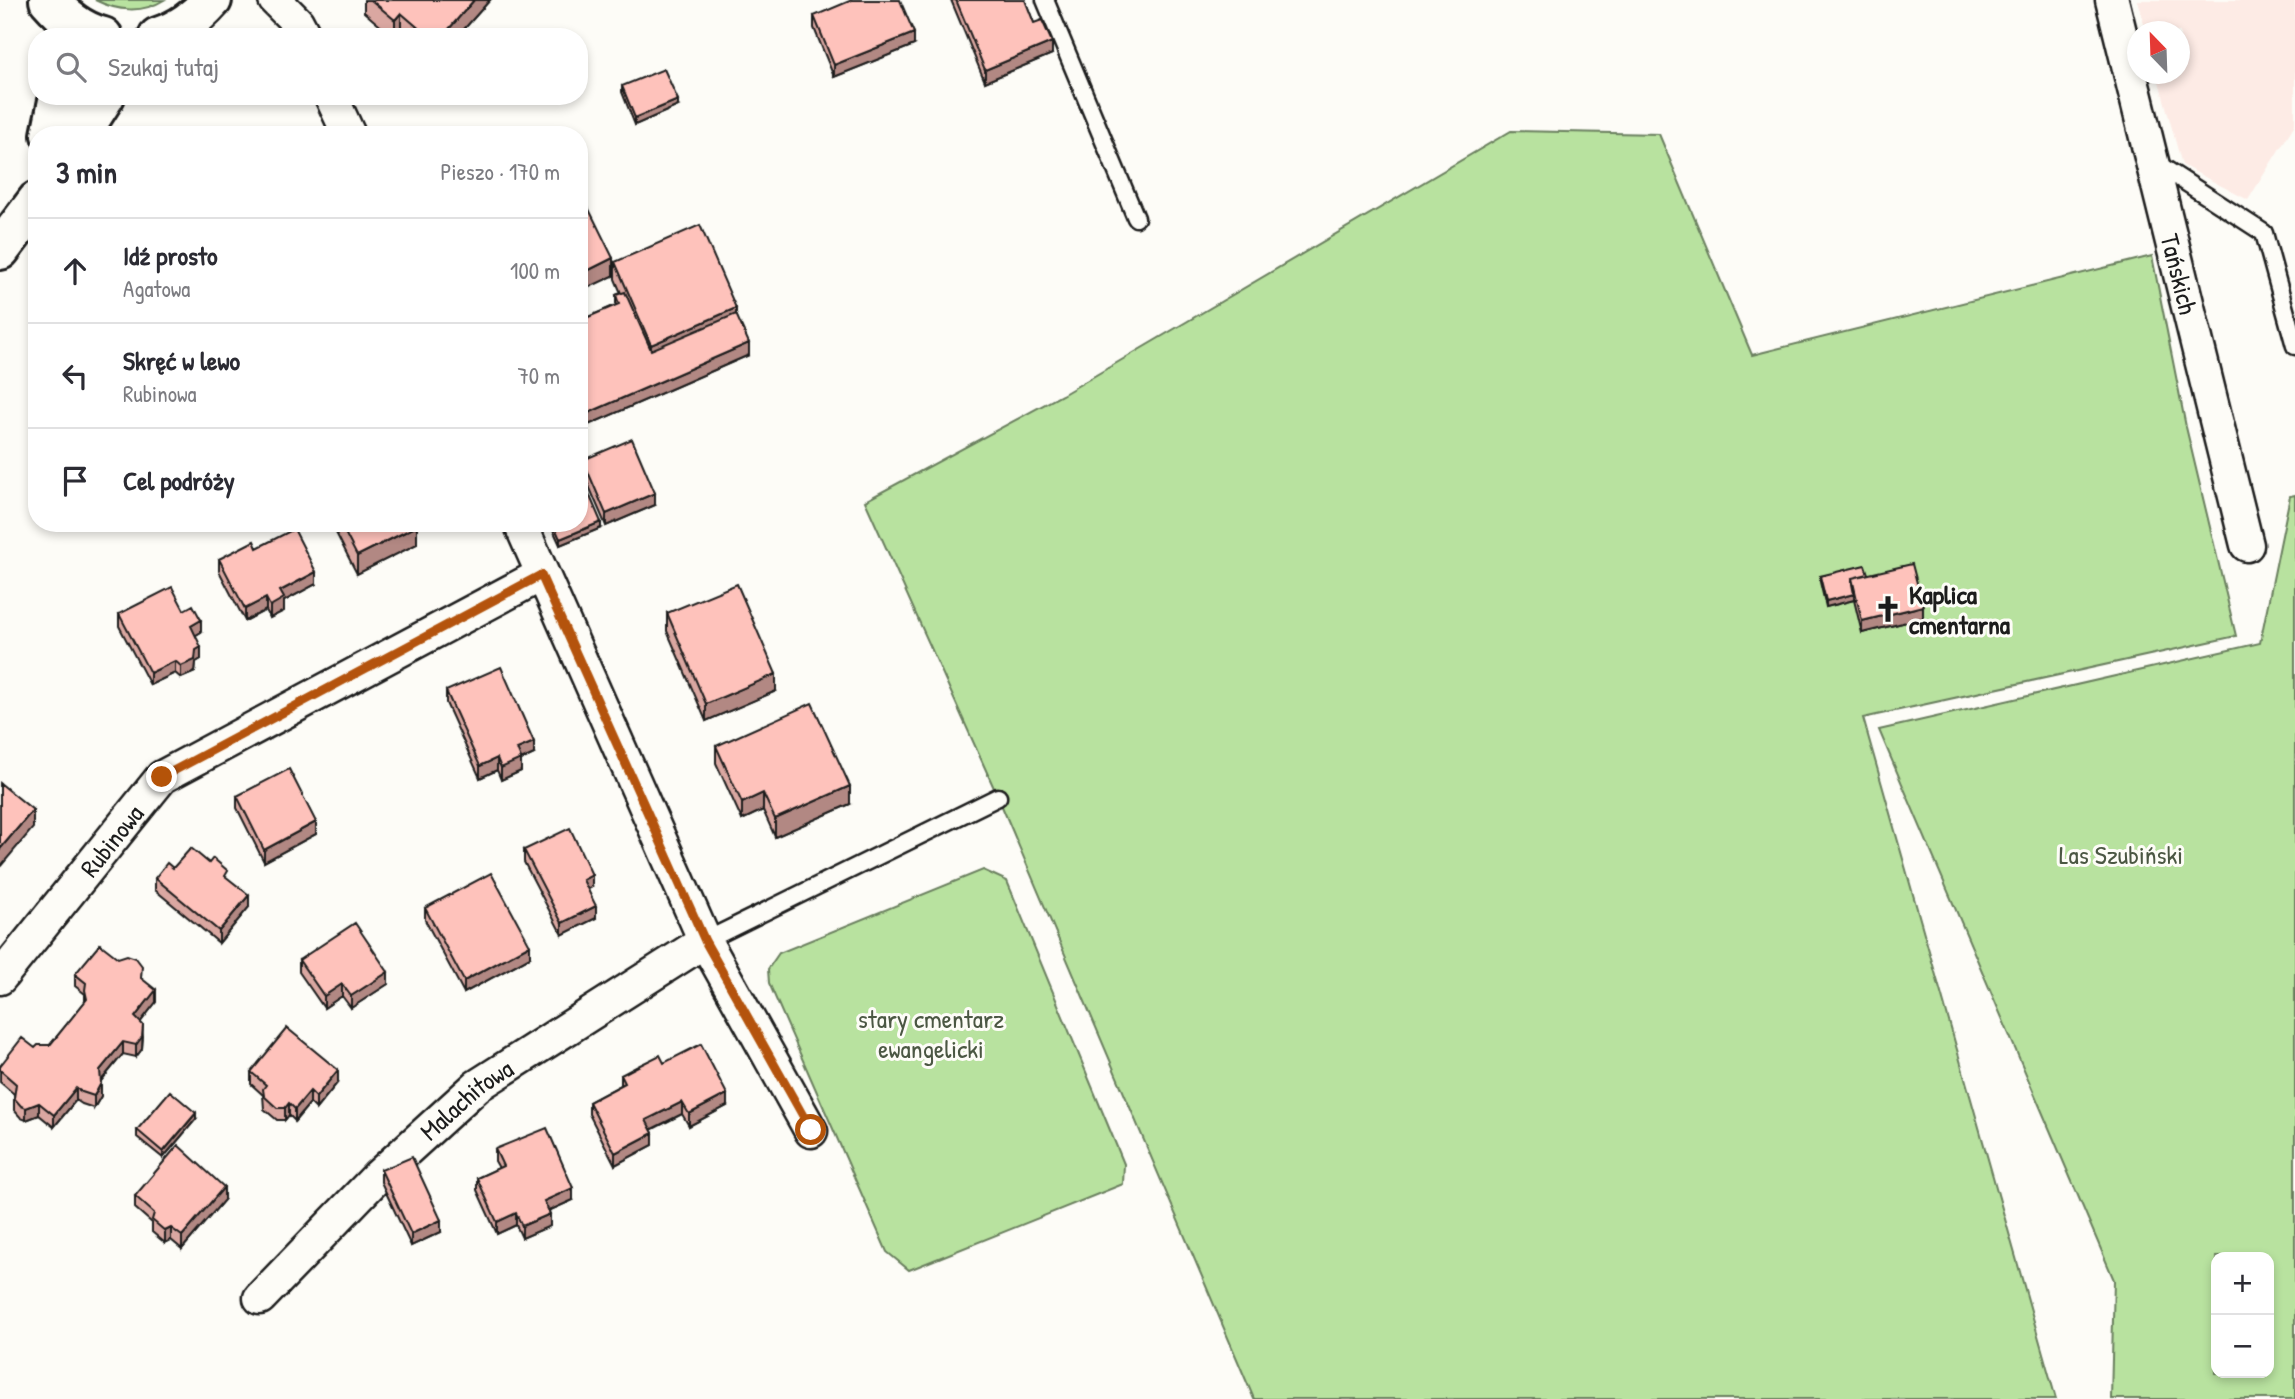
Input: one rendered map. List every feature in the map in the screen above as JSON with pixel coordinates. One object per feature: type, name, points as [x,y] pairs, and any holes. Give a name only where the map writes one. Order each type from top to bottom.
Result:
[{"type":"main road","points":[[49,0],[57,28]]},
{"type":"main road","points":[[49,0],[69,21],[82,28]]},
{"type":"main road","points":[[180,28],[212,0]]},
{"type":"main road","points":[[53,126],[58,105]]},
{"type":"main road","points":[[86,126],[99,105]]},
{"type":"main road","points":[[0,250],[28,210]]},
{"type":"street","points":[[275,0],[300,28]]},
{"type":"street","name":"Tańskich","points":[[2112,0],[2248,545]]},
{"type":"street","points":[[335,105],[345,126]]},
{"type":"street","points":[[524,532],[705,941],[811,1130]]},
{"type":"street","name":"Rubinowa","points":[[0,978],[162,777],[541,575]]},
{"type":"street","name":"Malachitowa","points":[[260,1298],[377,1177],[477,1086],[705,941]]},
{"type":"lane","points":[[1045,0],[1136,218]]},
{"type":"lane","points":[[2152,160],[2264,233],[2295,345]]},
{"type":"lane","points":[[705,941],[998,797]]},
{"type":"shaded area","points":[[2137,0],[2295,0],[2295,124],[2248,200],[2182,165],[2160,84],[2190,84],[2190,21],[2143,21]]},
{"type":"green space","points":[[95,0],[164,0],[138,9],[121,9]]},
{"type":"green space","points":[[1511,131],[1659,134],[1752,355],[2152,256],[2186,427],[2236,636],[1863,718],[2056,1399],[1254,1399],[998,797],[865,501],[1062,395]]},
{"type":"green space","name":"Las Szubiński","points":[[2295,495],[2295,1399],[2111,1399],[2114,1280],[1879,730],[2260,643],[2290,496]]},
{"type":"green space","name":"stary cmentarz ewangelicki","points":[[983,870],[1007,881],[1124,1164],[1123,1184],[909,1270],[887,1252],[769,983],[768,969],[779,953]]},
{"type":"building","points":[[371,0],[474,0],[450,28],[418,28],[401,13],[395,20]]},
{"type":"building","points":[[852,0],[900,0],[914,33],[834,65],[814,16]]},
{"type":"building","points":[[956,0],[1025,0],[1034,23],[1042,20],[1052,42],[985,70]]},
{"type":"building","points":[[664,69],[678,100],[635,118],[622,86]]},
{"type":"building","points":[[588,207],[613,258],[588,270]]},
{"type":"building","points":[[700,225],[736,308],[651,345],[615,262]]},
{"type":"building","points":[[625,292],[651,350],[736,314],[749,343],[588,413],[588,317],[619,304],[616,295]]},
{"type":"building","points":[[632,439],[655,493],[606,514],[588,472],[588,458]]},
{"type":"building","points":[[588,492],[601,522],[588,527]]},
{"type":"building","points":[[288,532],[296,532],[316,572],[280,591],[284,598],[270,606],[266,598],[245,609],[219,559],[254,541],[257,548]]},
{"type":"building","points":[[345,532],[405,532],[357,556]]},
{"type":"building","points":[[557,532],[577,532],[560,539]]},
{"type":"building","name":"Kaplica cmentarna","points":[[1912,564],[1923,606],[1862,621],[1852,578]]},
{"type":"building","points":[[1865,565],[1868,574],[1852,578],[1854,594],[1826,601],[1820,576]]},
{"type":"building","points":[[737,584],[776,674],[706,704],[667,613]]},
{"type":"building","points":[[172,587],[184,610],[193,605],[201,620],[191,626],[201,647],[196,650],[195,660],[181,666],[175,661],[150,673],[119,614]]},
{"type":"building","points":[[501,667],[534,742],[517,749],[521,759],[501,768],[497,758],[480,766],[446,691]]},
{"type":"building","points":[[812,703],[850,786],[775,819],[763,793],[742,803],[716,746]]},
{"type":"building","points":[[289,769],[316,822],[264,850],[237,796]]},
{"type":"building","points":[[0,783],[33,810],[0,849]]},
{"type":"building","points":[[570,828],[592,875],[583,880],[596,906],[562,923],[524,850]]},
{"type":"building","points":[[191,848],[209,863],[213,858],[228,871],[225,876],[249,895],[219,931],[155,878],[167,863],[173,868]]},
{"type":"building","points":[[491,873],[530,945],[464,981],[425,908]]},
{"type":"building","points":[[355,923],[388,972],[351,996],[342,984],[324,996],[299,960]]},
{"type":"building","points":[[100,944],[118,958],[127,955],[136,958],[142,966],[141,978],[156,990],[135,1017],[143,1025],[142,1037],[136,1045],[123,1042],[100,1070],[101,1083],[94,1096],[76,1088],[54,1115],[39,1103],[26,1108],[21,1106],[14,1098],[16,1084],[0,1070],[0,1066],[22,1038],[35,1048],[38,1045],[50,1045],[87,999],[86,983],[75,974]]},
{"type":"building","points":[[287,1028],[338,1070],[316,1097],[310,1091],[295,1109],[289,1103],[285,1108],[277,1108],[264,1096],[263,1089],[266,1085],[251,1072]]},
{"type":"building","points":[[701,1044],[727,1094],[689,1114],[682,1102],[646,1120],[653,1133],[615,1153],[589,1102],[625,1083],[621,1075],[640,1065],[660,1055],[664,1063]]},
{"type":"building","points":[[170,1091],[196,1113],[163,1152],[137,1130]]},
{"type":"building","points":[[547,1128],[573,1188],[544,1201],[550,1214],[522,1226],[516,1213],[497,1222],[477,1178],[503,1166],[495,1149]]},
{"type":"building","points":[[178,1145],[224,1187],[182,1236],[171,1228],[165,1231],[152,1220],[154,1213],[135,1196]]},
{"type":"building","points":[[412,1157],[441,1220],[411,1234],[381,1170]]},
{"type":"place","name":"Kaplica cmentarna","points":[[1888,609]]},
{"type":"route","points":[[162,777],[541,575],[705,941],[811,1130]]}]
